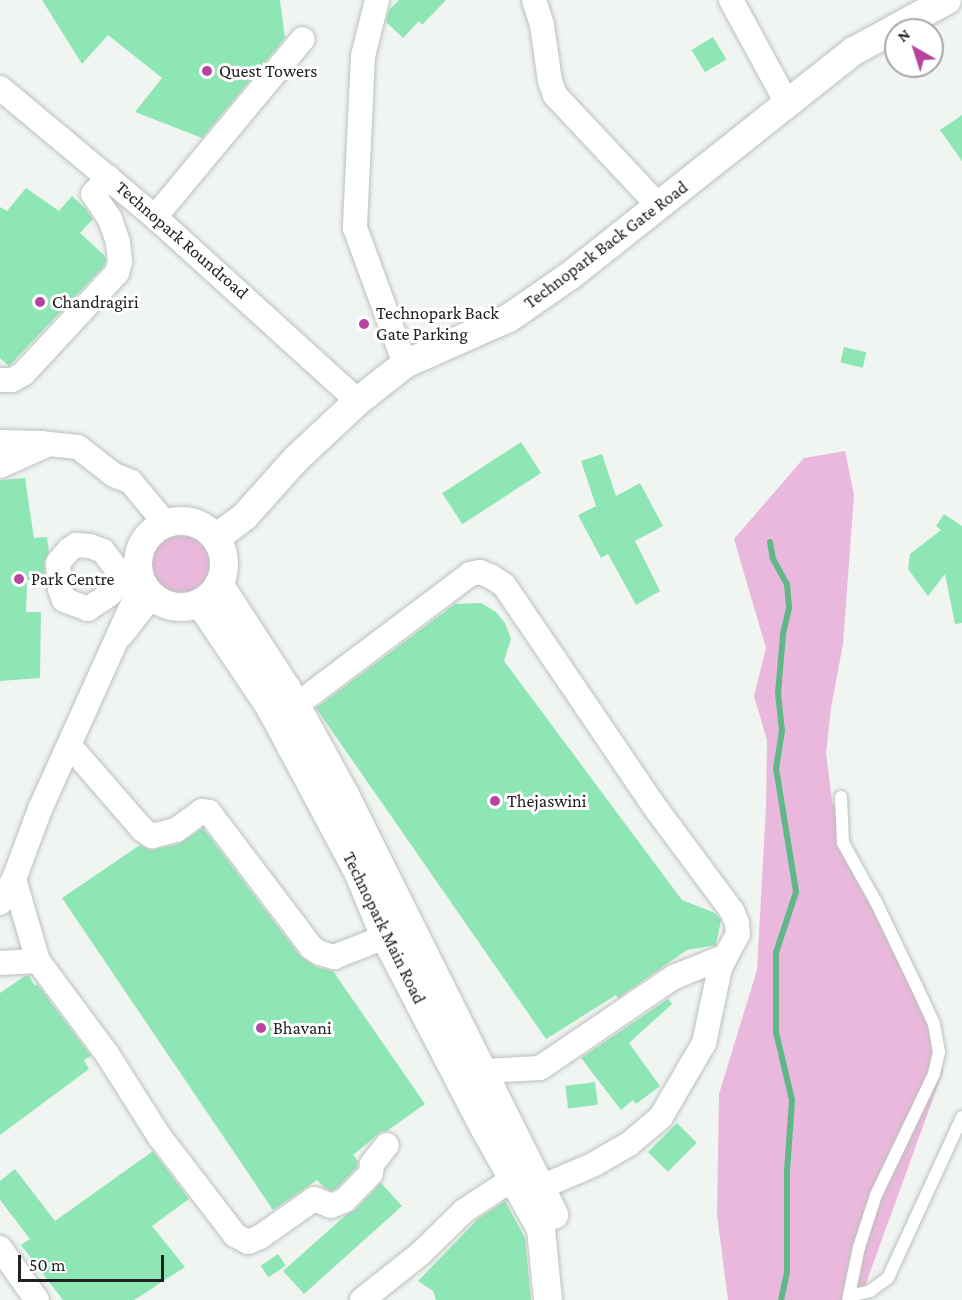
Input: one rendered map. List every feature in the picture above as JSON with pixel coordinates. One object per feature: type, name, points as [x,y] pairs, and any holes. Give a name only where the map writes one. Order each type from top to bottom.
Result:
[{"type":"street","points":[[377,0],[363,56],[355,228],[405,364]]},
{"type":"street","points":[[534,0],[542,25],[550,81],[555,94],[658,205]]},
{"type":"street","points":[[731,0],[788,105]]},
{"type":"street","name":"Technopark Back Gate Road","points":[[216,538],[245,516],[296,459],[357,400],[405,364],[509,318],[571,275],[854,51],[947,0]]},
{"type":"street","points":[[155,217],[303,39]]},
{"type":"street","name":"Technopark Roundroad","points":[[0,88],[41,125],[109,177],[155,217],[357,400]]},
{"type":"street","points":[[0,380],[12,380],[23,374],[117,273],[120,262],[118,242],[110,219],[93,195],[109,177]]},
{"type":"street","points":[[0,442],[78,447],[114,475],[130,483],[166,524]]},
{"type":"street","points":[[0,466],[49,444]]},
{"type":"street","points":[[0,903],[14,879],[40,808],[110,660],[140,583],[138,557],[144,543],[153,531],[166,524],[188,522],[199,525],[216,538],[224,558],[209,593],[182,608],[140,583]]},
{"type":"street","points":[[288,689],[299,703],[470,574],[480,572],[492,577],[504,585],[669,828],[732,911],[738,923],[738,934],[720,968],[704,1043],[661,1117],[629,1144],[595,1164],[541,1187]]},
{"type":"street","name":"Technopark Main Road","points":[[209,593],[288,689],[345,795],[554,1215]]},
{"type":"street","name":"Technopark Main Road","points":[[209,593],[359,874],[385,937],[486,1131],[541,1229],[548,1300]]},
{"type":"street","points":[[70,746],[143,830],[152,836],[176,830],[202,811],[209,812],[306,940],[320,953],[334,957],[385,937]]},
{"type":"street","points":[[14,879],[38,961],[107,1054],[159,1136],[236,1235],[248,1242],[260,1238],[314,1199],[331,1206],[345,1200],[371,1173],[372,1164],[387,1145]]},
{"type":"street","points":[[484,1071],[540,1068],[674,977],[726,956]]},
{"type":"street","points":[[0,963],[38,961]]},
{"type":"street","name":"Technopark Main Road","points":[[448,1004],[484,1071],[554,1215],[564,1271],[563,1300]]},
{"type":"street","points":[[362,1300],[421,1253],[464,1211],[514,1178]]},
{"type":"street","points":[[0,1248],[37,1300]]},
{"type":"lane","points":[[841,797],[843,843],[876,902],[934,1024],[939,1052],[934,1074],[876,1195],[859,1247],[848,1298],[870,1291],[888,1278],[962,1117]]},
{"type":"shaded area","points":[[845,451],[854,495],[843,644],[831,708],[826,753],[832,801],[903,971],[930,1016],[943,1071],[860,1300],[728,1300],[717,1215],[719,1094],[757,970],[766,806],[767,740],[754,696],[766,648],[734,539],[804,458]]},
{"type":"shaded area","points":[[189,531],[201,537],[210,546],[216,558],[214,578],[206,589],[189,599],[175,599],[158,589],[150,578],[148,558],[158,541],[169,533]]},
{"type":"building","name":"Quest Towers","points":[[42,0],[280,0],[285,38],[202,138],[135,112],[162,78],[108,35],[82,64]]},
{"type":"building","points":[[399,0],[446,0],[422,25],[419,21],[403,38],[386,22],[389,10]]},
{"type":"building","points":[[713,37],[726,59],[705,72],[692,50]]},
{"type":"building","points":[[962,115],[962,161],[940,130]]},
{"type":"building","name":"Chandragiri","points":[[26,188],[59,211],[72,196],[93,219],[80,233],[105,256],[106,261],[104,266],[9,366],[0,358],[0,207],[7,211]]},
{"type":"building","points":[[844,347],[866,352],[863,368],[840,363]]},
{"type":"building","points":[[521,442],[541,473],[462,524],[442,493]]},
{"type":"building","points":[[602,454],[616,496],[640,483],[663,526],[635,541],[660,591],[636,605],[608,554],[601,558],[578,515],[596,506],[581,461]]},
{"type":"building","name":"Park Centre","points":[[25,478],[34,538],[47,537],[49,552],[44,563],[45,579],[27,580],[26,612],[41,612],[40,678],[0,681],[0,480]]},
{"type":"building","points":[[944,514],[962,526],[962,623],[955,624],[945,574],[928,596],[908,569],[910,554],[941,530],[936,526]]},
{"type":"building","name":"Thejaswini","points":[[481,603],[496,612],[505,623],[511,639],[504,661],[682,900],[715,913],[721,920],[716,945],[687,950],[618,998],[616,995],[546,1039],[316,708],[455,604]]},
{"type":"building","name":"Bhavani","points":[[203,828],[300,956],[316,967],[333,971],[425,1104],[387,1131],[381,1132],[353,1155],[358,1161],[357,1167],[337,1188],[331,1191],[317,1180],[273,1210],[62,898],[140,845],[150,850],[179,844]]},
{"type":"building","points":[[25,976],[29,976],[35,986],[37,984],[91,1056],[84,1060],[89,1069],[0,1135],[0,993]]},
{"type":"building","points":[[668,999],[672,1004],[629,1043],[660,1086],[636,1104],[633,1100],[621,1110],[581,1058]]},
{"type":"building","points":[[595,1082],[598,1105],[568,1108],[565,1086]]},
{"type":"building","points":[[677,1123],[697,1143],[668,1172],[648,1152]]},
{"type":"building","points":[[153,1151],[189,1199],[152,1226],[185,1267],[134,1300],[63,1300],[21,1245],[30,1239],[0,1200],[0,1181],[15,1169],[55,1221]]},
{"type":"building","points":[[381,1183],[402,1206],[304,1294],[283,1271],[346,1215],[355,1210]]},
{"type":"building","points":[[505,1201],[525,1238],[531,1300],[436,1300],[433,1291],[418,1281],[478,1219]]},
{"type":"building","points":[[278,1254],[286,1266],[268,1277],[261,1266]]},
{"type":"waterway","points":[[770,542],[773,559],[787,584],[789,608],[783,635],[778,693],[782,731],[776,768],[796,892],[776,953],[776,1032],[792,1100],[787,1171],[787,1272],[781,1300]]},
{"type":"place","name":"Quest Towers","points":[[207,71]]},
{"type":"place","name":"Chandragiri","points":[[40,302]]},
{"type":"place","name":"Technopark Back Gate Parking","points":[[364,324]]},
{"type":"place","name":"Park Centre","points":[[19,579]]},
{"type":"place","name":"Thejaswini","points":[[495,801]]},
{"type":"place","name":"Bhavani","points":[[261,1028]]}]
